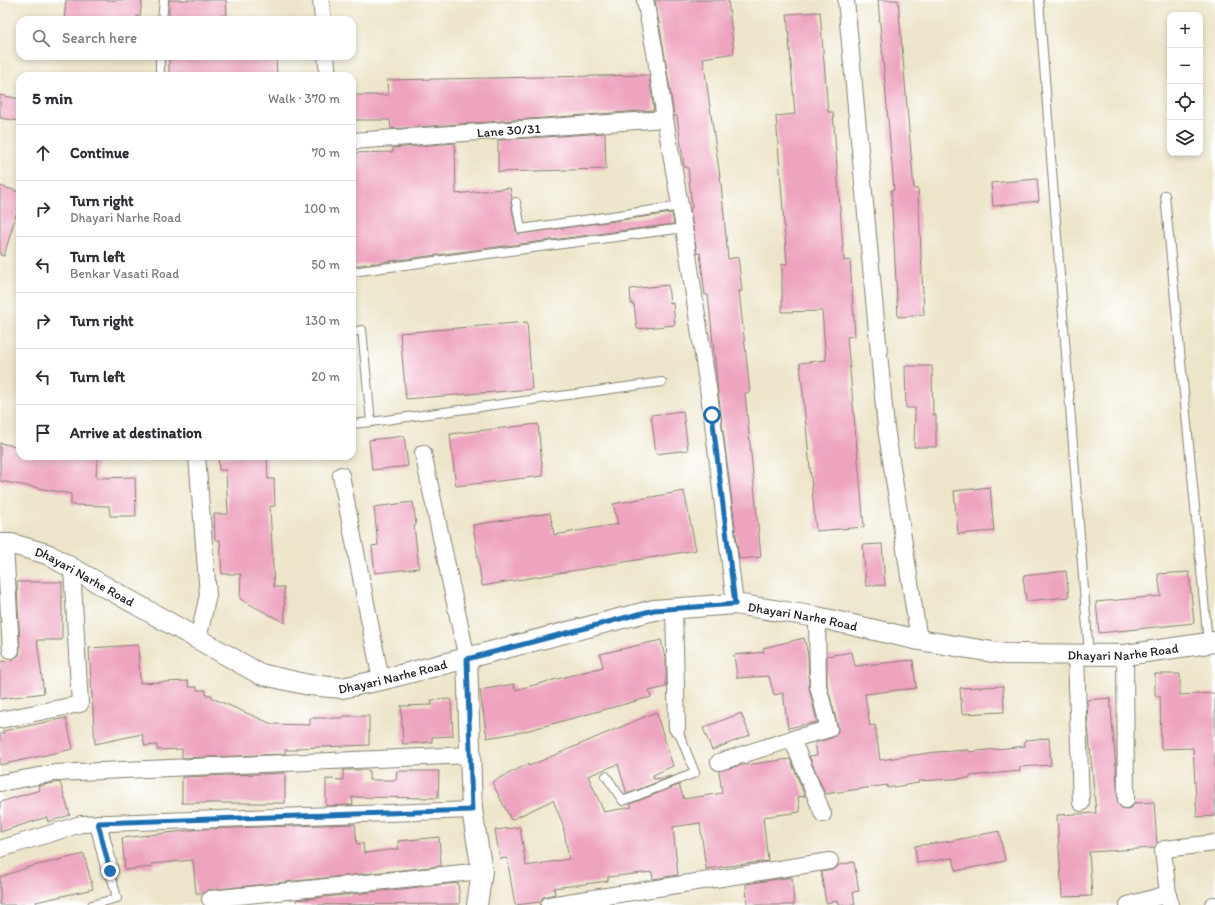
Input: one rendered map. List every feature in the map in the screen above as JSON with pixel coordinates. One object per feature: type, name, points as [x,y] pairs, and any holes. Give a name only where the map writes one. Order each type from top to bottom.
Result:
[{"type":"street","points":[[321,0],[323,16]]},
{"type":"street","points":[[645,0],[681,206],[712,415],[735,604]]},
{"type":"street","points":[[846,0],[886,428],[919,640]]},
{"type":"street","points":[[326,60],[328,72]]},
{"type":"street","name":"Lane 30/31","points":[[356,141],[665,119]]},
{"type":"street","points":[[423,453],[467,659],[472,810],[482,871],[477,905]]},
{"type":"street","points":[[197,460],[208,595],[198,639]]},
{"type":"street","points":[[341,475],[381,680]]},
{"type":"street","points":[[2,544],[11,650]]},
{"type":"street","name":"Dhayari Narhe Road","points":[[2,544],[12,544],[47,554],[260,674],[309,685],[342,688],[467,659],[654,610],[735,604],[817,616],[919,640],[1005,654],[1125,656],[1211,643]]},
{"type":"street","points":[[0,720],[80,704],[72,568]]},
{"type":"street","points":[[674,608],[677,728]]},
{"type":"street","points":[[719,762],[829,729],[818,686],[817,616]]},
{"type":"street","points":[[1082,655],[1082,803]]},
{"type":"street","points":[[1125,656],[1126,800]]},
{"type":"street","points":[[792,739],[823,814]]},
{"type":"street","points":[[0,783],[55,773],[470,755]]},
{"type":"street","points":[[0,849],[81,824],[472,810]]},
{"type":"street","points":[[98,823],[110,871]]},
{"type":"street","points":[[1128,905],[1169,899],[1163,850],[1215,843]]},
{"type":"street","points":[[549,905],[830,860]]},
{"type":"street","points":[[210,899],[482,871]]},
{"type":"lane","points":[[162,16],[164,0]]},
{"type":"lane","points":[[1038,0],[1082,655]]},
{"type":"lane","points":[[160,60],[160,72]]},
{"type":"lane","points":[[1165,195],[1211,643]]},
{"type":"lane","points":[[516,202],[520,230],[681,206]]},
{"type":"lane","points":[[356,271],[684,228]]},
{"type":"lane","points":[[356,331],[362,330],[371,422]]},
{"type":"lane","points":[[356,424],[662,382]]},
{"type":"lane","points":[[606,776],[623,801],[695,773],[677,728]]},
{"type":"lane","points":[[92,905],[118,898],[110,871]]},
{"type":"building","points":[[66,0],[142,0],[140,16],[64,16]]},
{"type":"building","points":[[169,0],[226,0],[227,15],[169,16]]},
{"type":"building","points":[[655,0],[728,0],[734,53],[703,58],[721,184],[728,259],[738,257],[742,291],[739,291],[750,392],[745,393],[761,557],[739,559],[718,391],[708,295],[705,295],[700,253],[697,254],[690,209],[692,208],[688,167],[684,167],[677,116],[674,116]]},
{"type":"building","points":[[878,0],[898,0],[914,189],[918,189],[924,315],[898,317],[891,190],[894,190]]},
{"type":"building","points":[[820,12],[828,112],[833,112],[844,261],[850,260],[855,336],[847,337],[864,527],[816,531],[800,363],[826,360],[822,311],[782,312],[782,264],[787,264],[776,116],[795,114],[787,14]]},
{"type":"building","points":[[169,60],[276,60],[277,72],[169,72]]},
{"type":"building","points":[[649,75],[654,110],[391,129],[390,120],[356,120],[356,95],[388,95],[387,80]]},
{"type":"building","points":[[0,95],[16,98],[16,120],[0,118]]},
{"type":"building","points":[[605,133],[606,169],[498,172],[498,140]]},
{"type":"building","points":[[455,143],[456,194],[510,188],[516,230],[519,234],[672,213],[674,224],[356,265],[356,153],[393,152],[393,148]]},
{"type":"building","points":[[1037,179],[1039,201],[993,206],[991,183]]},
{"type":"building","points":[[0,186],[16,191],[16,215],[4,256],[0,255]]},
{"type":"building","points":[[668,285],[670,304],[673,303],[675,325],[637,329],[634,304],[631,304],[630,289]]},
{"type":"building","points":[[527,322],[532,389],[406,399],[400,333]]},
{"type":"building","points":[[905,366],[932,366],[933,415],[936,415],[936,447],[914,447],[915,408],[906,408]]},
{"type":"building","points":[[683,411],[688,450],[656,454],[651,415]]},
{"type":"building","points":[[538,424],[543,476],[456,486],[450,434]]},
{"type":"building","points":[[404,436],[408,466],[372,470],[369,440]]},
{"type":"building","points":[[0,443],[16,446],[16,460],[97,460],[96,478],[135,477],[136,516],[110,516],[109,506],[71,505],[71,494],[0,481]]},
{"type":"building","points":[[218,460],[267,460],[268,479],[274,479],[275,506],[270,506],[274,587],[284,587],[285,623],[240,599],[241,574],[222,574],[220,540],[215,540],[214,514],[228,514],[226,470],[219,470]]},
{"type":"building","points":[[990,487],[994,531],[958,534],[954,491]]},
{"type":"building","points":[[684,491],[696,550],[482,586],[473,525],[550,513],[554,535],[618,524],[613,504]]},
{"type":"building","points":[[413,502],[419,568],[375,573],[372,546],[378,545],[374,507]]},
{"type":"building","points":[[882,544],[885,585],[866,586],[863,545]]},
{"type":"building","points":[[1066,571],[1069,597],[1026,601],[1023,576]]},
{"type":"building","points":[[1189,572],[1194,623],[1099,633],[1096,602],[1161,596],[1158,574]]},
{"type":"building","points":[[17,582],[62,582],[62,640],[37,640],[44,693],[0,699],[0,662],[12,660],[19,655],[20,650]]},
{"type":"building","points":[[804,638],[808,655],[809,688],[817,722],[788,728],[783,693],[774,695],[769,676],[737,678],[734,655],[764,652],[763,648]]},
{"type":"building","points":[[661,640],[666,662],[666,687],[649,691],[651,697],[522,732],[487,738],[480,690],[514,684],[515,690],[603,667],[600,654]]},
{"type":"building","points":[[138,645],[140,683],[188,681],[189,687],[197,687],[197,690],[206,690],[206,695],[212,695],[212,698],[272,724],[310,725],[310,718],[369,716],[369,745],[297,748],[297,750],[285,750],[285,754],[182,758],[182,749],[157,750],[157,745],[145,746],[142,734],[95,744],[89,648]]},
{"type":"building","points":[[852,652],[855,666],[913,660],[916,688],[865,694],[870,726],[875,725],[880,760],[936,752],[969,750],[969,752],[1025,746],[1025,740],[1049,738],[1051,765],[1019,767],[1020,771],[970,776],[970,778],[918,781],[919,783],[887,788],[887,785],[825,794],[809,756],[817,755],[815,743],[832,738],[838,731],[827,685],[827,656]]},
{"type":"building","points":[[1155,674],[1180,674],[1180,695],[1215,693],[1215,816],[1197,817],[1193,748],[1161,749],[1160,696],[1155,696]]},
{"type":"building","points":[[1003,686],[1004,712],[962,714],[960,688]]},
{"type":"building","points":[[1110,698],[1118,804],[1122,808],[1126,809],[1131,808],[1135,803],[1154,802],[1157,844],[1154,848],[1089,852],[1092,896],[1062,897],[1057,815],[1096,813],[1087,700]]},
{"type":"building","points":[[451,699],[453,736],[432,737],[432,742],[403,744],[401,706],[432,705],[431,700]]},
{"type":"building","points":[[656,712],[673,766],[653,775],[654,779],[673,776],[627,794],[618,764],[588,776],[604,812],[632,807],[630,804],[679,785],[684,799],[722,793],[719,771],[737,766],[790,759],[805,796],[798,797],[800,812],[763,817],[768,861],[706,869],[700,823],[673,827],[678,875],[653,879],[652,872],[608,877],[608,881],[554,888],[555,894],[543,897],[540,902],[515,905],[507,858],[500,859],[495,830],[520,827],[526,866],[569,859],[563,825],[553,800],[511,820],[492,782],[528,764],[529,766]]},
{"type":"building","points":[[741,713],[750,735],[712,750],[703,728]]},
{"type":"building","points":[[66,718],[73,749],[0,765],[0,734],[4,733],[3,731]]},
{"type":"building","points":[[343,770],[369,770],[369,780],[396,780],[397,771],[439,771],[438,798],[352,797],[353,805],[326,806],[326,779],[343,780]]},
{"type":"building","points":[[285,773],[285,803],[182,803],[182,777]]},
{"type":"building","points":[[60,782],[70,815],[48,822],[47,817],[0,832],[0,802],[40,790],[38,786]]},
{"type":"building","points":[[355,824],[357,844],[363,843],[364,853],[399,849],[398,841],[439,837],[441,866],[209,890],[203,893],[196,893],[193,860],[151,864],[152,867],[125,870],[122,838],[202,829]]},
{"type":"building","points":[[999,831],[1005,861],[956,871],[953,858],[917,863],[915,846],[951,841]]},
{"type":"building","points":[[84,854],[93,889],[36,902],[37,905],[0,905],[0,877],[29,867]]},
{"type":"building","points":[[854,862],[859,891],[853,892],[855,905],[838,905],[837,901],[826,903],[821,872],[832,870],[839,865]]},
{"type":"building","points":[[792,877],[794,905],[747,905],[746,884]]},
{"type":"building","points":[[458,883],[460,904],[297,905],[296,900]]},
{"type":"route","points":[[110,871],[98,823],[472,810],[467,659],[654,610],[735,604],[712,415]]}]
